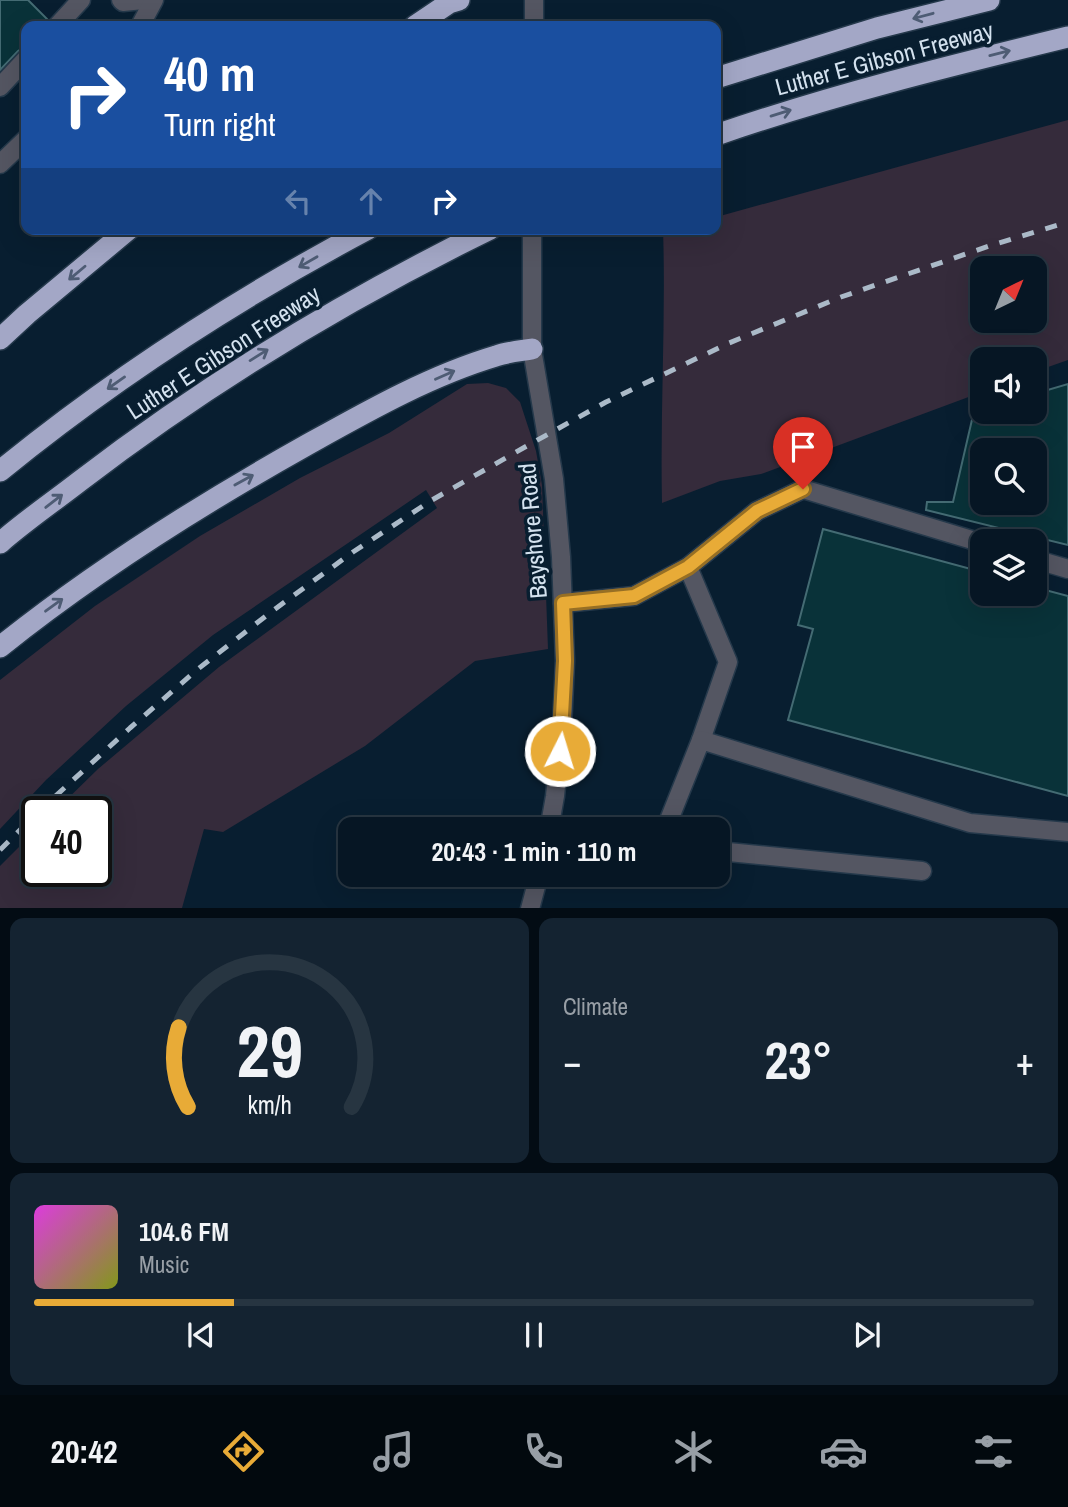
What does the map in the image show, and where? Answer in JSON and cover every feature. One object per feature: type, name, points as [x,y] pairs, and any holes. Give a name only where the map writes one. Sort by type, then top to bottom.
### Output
[{"type":"highway","points":[[422,21],[449,3],[459,0]]},
{"type":"highway","name":"Luther E Gibson Freeway","points":[[721,76],[866,31],[989,0]]},
{"type":"highway","name":"Luther E Gibson Freeway","points":[[721,133],[875,85],[1068,37]]},
{"type":"highway","points":[[0,339],[122,235]]},
{"type":"highway","name":"Luther E Gibson Freeway","points":[[0,471],[47,433],[145,363],[242,301],[358,235]]},
{"type":"highway","name":"Luther E Gibson Freeway","points":[[0,543],[106,461],[224,378],[354,299],[478,235]]},
{"type":"highway","points":[[0,647],[108,566],[224,492],[336,428],[458,369],[498,355],[532,349]]},
{"type":"street","points":[[62,21],[81,0]]},
{"type":"street","points":[[121,0],[143,0]]},
{"type":"street","points":[[143,21],[154,0]]},
{"type":"street","points":[[534,0],[534,21]]},
{"type":"street","points":[[0,87],[21,64]]},
{"type":"street","points":[[0,164],[21,144]]},
{"type":"street","name":"Bayshore Road","points":[[532,235],[532,349],[554,479],[565,661],[562,728],[551,817]]},
{"type":"street","points":[[563,603],[634,596],[688,567],[757,511],[803,489],[970,539]]},
{"type":"street","points":[[1047,563],[1068,569]]},
{"type":"street","points":[[670,817],[728,662],[688,567]]},
{"type":"street","points":[[701,740],[970,823],[1068,832]]},
{"type":"street","points":[[730,852],[922,871]]},
{"type":"street","points":[[530,908],[536,887]]},
{"type":"shaded area","points":[[1068,120],[1068,360],[1047,367],[1047,347],[970,347],[970,396],[761,474],[720,481],[662,503],[663,235],[721,235],[721,216]]},
{"type":"shaded area","points":[[488,383],[506,388],[520,402],[536,451],[542,485],[548,649],[475,661],[365,746],[223,832],[204,829],[182,908],[0,908],[0,866],[21,845],[21,887],[112,887],[112,796],[70,796],[98,769],[219,667],[437,508],[426,490],[213,635],[126,706],[31,796],[21,796],[21,807],[0,829],[0,680],[95,606],[200,536],[300,478],[389,433],[467,384]]},
{"type":"building","points":[[0,0],[28,0],[48,21],[21,21],[21,49],[0,70]]},
{"type":"building","points":[[1068,384],[1068,545],[1047,540],[1047,529],[1003,529],[926,510],[927,502],[953,502],[971,424],[1047,424],[1047,390]]},
{"type":"building","points":[[823,529],[970,569],[970,606],[1047,606],[1047,590],[1068,596],[1068,796],[788,720],[813,629],[798,625]]},
{"type":"railway","points":[[56,796],[198,669],[271,612],[353,552],[432,500],[525,447],[606,402],[729,343],[841,297],[1068,222]]},
{"type":"railway","points":[[0,850],[21,829]]},
{"type":"route","points":[[560,751],[565,661],[563,603],[634,596],[688,567],[757,511],[803,489]]}]
